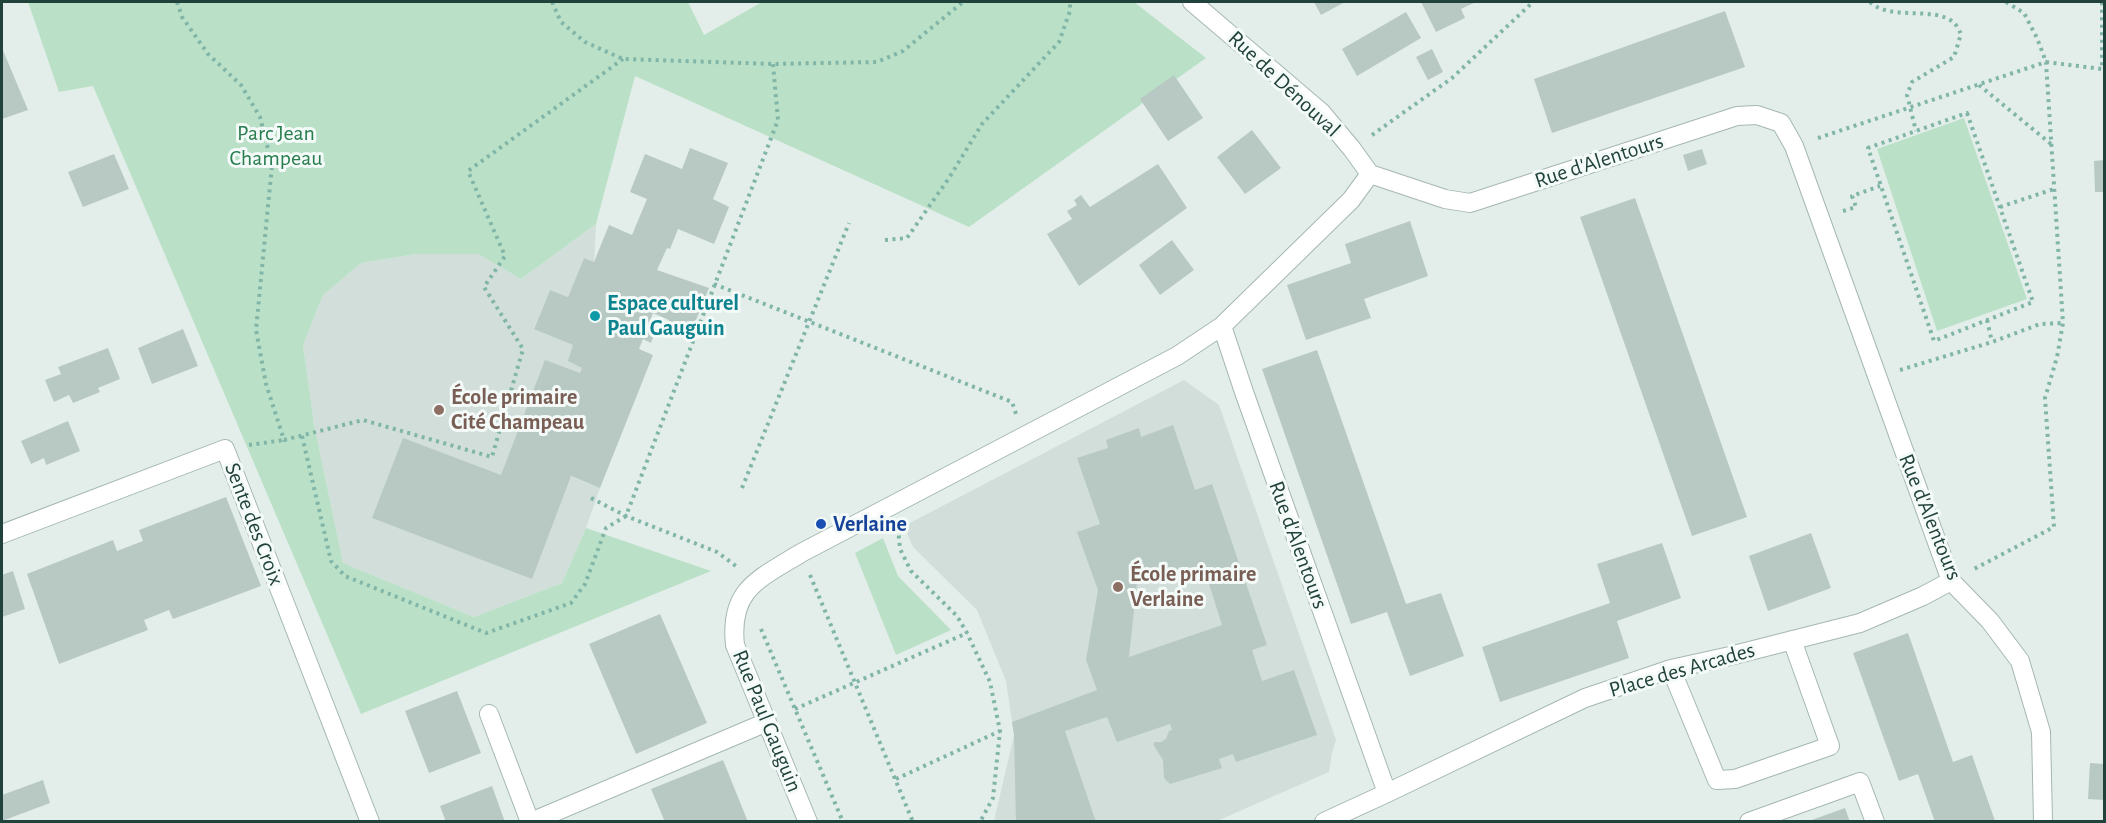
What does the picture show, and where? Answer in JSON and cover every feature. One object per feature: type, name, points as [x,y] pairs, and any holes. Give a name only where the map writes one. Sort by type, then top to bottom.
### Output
[{"type":"street","name":"Rue de Dénouval","points":[[1193,2],[1321,112],[1370,174]]},
{"type":"street","name":"Rue d'Alentours","points":[[1370,174],[1445,199],[1470,203],[1737,116],[1757,115],[1781,123],[1794,147],[1951,582],[1990,621],[2020,661],[2041,732],[2043,822]]},
{"type":"street","points":[[750,587],[801,553],[1177,356],[1222,326],[1351,200],[1370,174]]},
{"type":"street","name":"Rue d'Alentours","points":[[1222,326],[1388,793]]},
{"type":"street","name":"Sente des Croix","points":[[2,534],[225,449],[370,822]]},
{"type":"street","name":"Place des Arcades","points":[[1324,822],[1585,698],[1671,669],[1860,623],[1951,582]]},
{"type":"street","name":"Rue Paul Gauguin","points":[[750,587],[736,610],[733,625],[735,645],[808,822]]},
{"type":"street","points":[[1671,669],[1717,780],[1736,779],[1830,746],[1792,640]]},
{"type":"street","points":[[489,714],[530,822],[767,722]]},
{"type":"street","points":[[1749,822],[1860,782],[1875,822]]},
{"type":"path","points":[[177,2],[182,17],[208,54],[241,85],[260,117],[272,165],[256,330],[266,384],[284,441]]},
{"type":"path","points":[[552,2],[561,22],[585,42],[623,58],[772,64],[877,62],[903,51],[963,2]]},
{"type":"path","points":[[885,240],[907,238],[949,178],[982,124],[1059,42],[1070,11],[1070,2]]},
{"type":"path","points":[[1352,149],[1452,78],[1533,2]]},
{"type":"path","points":[[1870,2],[1888,11],[1940,16],[1953,22],[1961,34],[1954,57],[1912,82],[1907,94],[1916,131]]},
{"type":"path","points":[[1951,582],[2054,527],[2045,398],[2057,357],[2063,323],[2046,62],[2024,13],[2006,2]]},
{"type":"path","points":[[1794,147],[2046,62],[2102,69],[2102,2]]},
{"type":"path","points":[[225,449],[284,441],[363,420],[492,457],[523,349],[484,287],[505,256],[468,171],[623,58]]},
{"type":"path","points":[[303,435],[331,561],[345,576],[486,633],[571,603],[585,584],[606,528],[626,516],[778,120],[772,64]]},
{"type":"path","points":[[1978,84],[2051,144]]},
{"type":"path","points":[[1967,113],[2033,302],[1934,341],[1868,148],[1916,131],[1967,113]]},
{"type":"path","points":[[1819,220],[1856,207],[1852,196],[1880,186]]},
{"type":"path","points":[[2000,207],[2054,189]]},
{"type":"path","points":[[742,488],[849,224]]},
{"type":"path","points":[[714,284],[1012,402],[1024,437]]},
{"type":"path","points":[[1987,320],[1992,342]]},
{"type":"path","points":[[1877,377],[1992,342],[2040,324],[2063,323]]},
{"type":"path","points":[[591,498],[626,516],[717,552],[750,587],[795,709],[843,822]]},
{"type":"path","points":[[896,504],[900,549],[911,571],[957,616],[990,682],[1000,731],[993,798],[980,822]]},
{"type":"path","points":[[801,553],[913,822]]},
{"type":"path","points":[[795,709],[967,633]]},
{"type":"path","points":[[896,779],[1000,731]]},
{"type":"shaded area","name":"École primaire Cité Champeau","points":[[596,224],[594,262],[584,258],[568,297],[550,290],[534,328],[573,345],[582,368],[544,466],[600,488],[586,528],[562,583],[474,617],[343,563],[314,424],[303,345],[323,295],[361,263],[416,254],[478,254],[521,279]]},
{"type":"shaded area","name":"École primaire Verlaine","points":[[1184,380],[1219,405],[1336,740],[1329,772],[1217,821],[994,821],[1014,735],[1006,681],[977,610],[913,547],[904,526]]},
{"type":"green space","name":"Parc Jean Champeau","points":[[28,2],[688,2],[704,35],[762,2],[1134,2],[1206,58],[969,227],[635,76],[596,224],[521,279],[478,254],[416,254],[361,263],[323,295],[303,345],[314,424],[343,563],[474,617],[562,583],[586,528],[711,571],[361,714],[93,86],[59,92]]},
{"type":"green space","points":[[1964,118],[2027,299],[1937,331],[1877,149]]},
{"type":"green space","points":[[883,538],[898,576],[951,630],[896,655],[855,553]]},
{"type":"building","points":[[1314,2],[1345,2],[1321,15]]},
{"type":"building","points":[[1421,2],[1476,2],[1461,9],[1465,18],[1436,32]]},
{"type":"building","points":[[1725,11],[1745,67],[1552,133],[1534,79]]},
{"type":"building","points":[[1406,12],[1421,38],[1357,76],[1342,49]]},
{"type":"building","points":[[2,48],[28,110],[2,119]]},
{"type":"building","points":[[1432,49],[1443,72],[1428,80],[1416,57]]},
{"type":"building","points":[[1174,75],[1203,118],[1168,141],[1140,99]]},
{"type":"building","points":[[1252,130],[1281,168],[1245,194],[1217,157]]},
{"type":"building","points":[[690,148],[728,163],[713,199],[729,207],[714,244],[678,229],[670,249],[667,248],[657,270],[709,288],[689,337],[666,328],[669,320],[653,313],[649,323],[657,326],[651,343],[643,339],[639,349],[653,355],[600,488],[571,476],[532,579],[372,518],[403,438],[501,475],[545,360],[580,373],[582,368],[568,361],[573,345],[534,329],[550,290],[568,297],[584,258],[594,262],[609,225],[632,235],[647,199],[630,192],[645,154],[682,169]]},
{"type":"building","points":[[1702,149],[1707,164],[1688,171],[1683,155]]},
{"type":"building","points":[[114,154],[129,189],[83,207],[68,172]]},
{"type":"building","points":[[2104,160],[2104,192],[2095,192],[2094,161]]},
{"type":"building","points":[[1158,164],[1187,208],[1079,286],[1047,234],[1072,219],[1067,211],[1077,205],[1074,200],[1081,195],[1090,207]]},
{"type":"building","points":[[1635,198],[1747,517],[1692,536],[1580,217]]},
{"type":"building","points":[[1410,221],[1428,276],[1364,299],[1371,318],[1306,340],[1287,285],[1351,263],[1345,244]]},
{"type":"building","points":[[1172,240],[1194,270],[1160,295],[1139,265]]},
{"type":"building","points":[[183,329],[198,366],[152,384],[138,348]]},
{"type":"building","points":[[108,348],[120,379],[98,388],[100,392],[73,403],[69,395],[54,402],[45,380],[61,374],[58,367]]},
{"type":"building","points":[[1317,350],[1406,604],[1441,593],[1464,656],[1410,676],[1387,612],[1351,624],[1262,369]]},
{"type":"building","points":[[68,421],[80,451],[46,465],[44,458],[31,464],[21,441]]},
{"type":"building","points":[[1173,425],[1195,490],[1212,484],[1267,645],[1252,650],[1262,681],[1294,670],[1317,735],[1236,762],[1233,754],[1219,759],[1222,768],[1170,784],[1164,778],[1163,760],[1153,744],[1166,739],[1169,731],[1172,730],[1170,724],[1117,742],[1107,717],[1065,731],[1096,822],[1016,822],[1012,722],[1097,690],[1086,660],[1098,590],[1077,532],[1100,524],[1077,458],[1108,448],[1106,440],[1139,428],[1141,437]],"holes":[[[1204,568],[1222,625],[1129,657],[1137,582],[1169,571],[1171,579]]]},
{"type":"building","points":[[226,497],[261,586],[173,619],[169,610],[144,620],[148,630],[59,664],[27,574],[113,540],[117,551],[143,541],[139,530]]},
{"type":"building","points":[[1811,533],[1831,588],[1768,611],[1749,556]]},
{"type":"building","points":[[1662,543],[1681,598],[1617,621],[1629,658],[1500,702],[1482,647],[1610,603],[1597,564]]},
{"type":"building","points":[[13,571],[25,609],[2,617],[2,575]]},
{"type":"building","points":[[660,614],[707,723],[636,754],[589,644]]},
{"type":"building","points":[[1908,633],[1953,762],[1972,755],[1995,821],[1935,822],[1918,774],[1899,781],[1853,653]]},
{"type":"building","points":[[457,691],[481,753],[429,773],[405,711]]},
{"type":"building","points":[[723,760],[748,822],[665,822],[651,789]]},
{"type":"building","points":[[2090,763],[2104,764],[2104,800],[2088,799]]},
{"type":"building","points":[[43,780],[50,803],[2,821],[2,795]]},
{"type":"building","points":[[492,786],[505,822],[446,822],[440,806]]},
{"type":"building","points":[[1845,808],[1850,822],[1809,822],[1809,821]]},
{"type":"place","name":"Espace culturel Paul Gauguin","points":[[595,316]]},
{"type":"place","name":"École primaire Cité Champeau","points":[[439,410]]},
{"type":"place","name":"Verlaine","points":[[821,524]]},
{"type":"place","name":"École primaire Verlaine","points":[[1118,587]]}]
